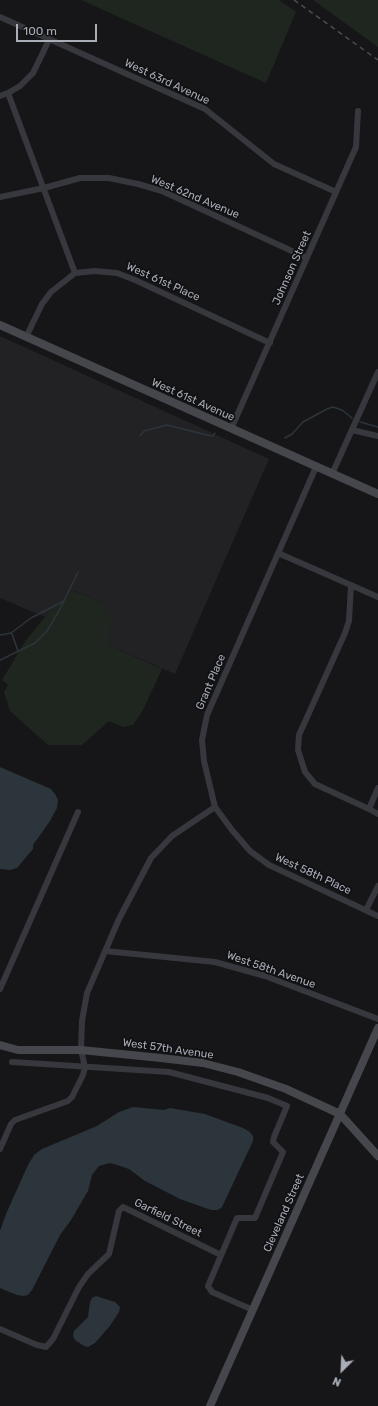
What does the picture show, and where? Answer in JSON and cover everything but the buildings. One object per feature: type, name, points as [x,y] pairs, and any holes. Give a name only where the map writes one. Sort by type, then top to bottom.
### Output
[{"type":"main road","name":"West 61st Avenue","points":[[0,325],[378,494]]},
{"type":"main road","name":"Cleveland Street","points":[[210,1406],[378,1028]]},
{"type":"main road","name":"West 57th Avenue","points":[[0,1045],[18,1050],[81,1050],[161,1058],[203,1063],[238,1072],[286,1089],[340,1114],[378,1156]]},
{"type":"street","name":"West 63rd Avenue","points":[[0,17],[205,109],[274,164],[336,192]]},
{"type":"street","points":[[0,96],[20,86],[33,73],[49,40]]},
{"type":"street","points":[[8,93],[75,273],[51,292],[42,304],[26,337]]},
{"type":"street","name":"Johnson Street","points":[[232,429],[356,147],[358,111]]},
{"type":"street","name":"West 62nd Avenue","points":[[0,197],[44,188],[80,178],[109,178],[138,184],[162,192],[307,258]]},
{"type":"street","name":"West 61st Place","points":[[75,273],[95,271],[117,273],[270,343]]},
{"type":"street","points":[[332,474],[378,372]]},
{"type":"street","points":[[352,430],[378,436]]},
{"type":"street","name":"Grant Place","points":[[215,806],[204,761],[202,740],[207,716],[316,467]]},
{"type":"street","points":[[278,553],[378,597]]},
{"type":"street","points":[[351,585],[349,621],[299,734],[298,750],[305,772],[315,784],[378,814]]},
{"type":"street","points":[[369,809],[378,788]]},
{"type":"street","points":[[0,1149],[10,1124],[14,1120],[68,1101],[72,1097],[83,1075],[85,1067],[81,1050],[82,1021],[87,993],[119,919],[151,858],[172,836],[215,806]]},
{"type":"street","name":"West 58th Place","points":[[215,806],[232,830],[250,851],[269,865],[378,916]]},
{"type":"street","points":[[0,989],[78,812]]},
{"type":"street","points":[[366,910],[378,886]]},
{"type":"street","name":"West 58th Avenue","points":[[105,951],[215,962],[265,976],[378,1019]]},
{"type":"street","points":[[12,1062],[169,1072],[268,1098],[287,1106],[273,1142],[283,1152],[255,1218],[237,1218],[208,1286],[212,1292],[253,1310]]},
{"type":"street","name":"Garfield Street","points":[[0,1329],[37,1345],[46,1347],[53,1339],[79,1287],[88,1274],[110,1254],[119,1211],[123,1207],[221,1255]]},
{"type":"shaded area","points":[[81,0],[279,0],[296,12],[266,83]]},
{"type":"shaded area","points":[[313,0],[378,0],[378,47]]},
{"type":"shaded area","points":[[0,336],[269,459],[175,674],[109,645],[96,600],[75,591],[45,617],[0,598]]},
{"type":"shaded area","points":[[74,591],[96,600],[111,614],[109,645],[162,669],[143,710],[133,725],[123,727],[109,721],[82,745],[48,745],[10,711],[4,692],[8,685],[2,680],[24,643],[45,617]]},
{"type":"shaded area","points":[[0,767],[51,789],[58,800],[57,808],[50,821],[33,845],[33,849],[17,868],[10,870],[0,869]]},
{"type":"shaded area","points":[[133,1107],[164,1110],[170,1108],[205,1114],[250,1132],[253,1136],[253,1141],[222,1207],[218,1210],[211,1210],[180,1199],[145,1181],[129,1169],[117,1165],[110,1163],[99,1166],[92,1175],[88,1191],[71,1220],[60,1235],[28,1295],[17,1295],[0,1288],[0,1231],[6,1214],[34,1155],[42,1149],[97,1126],[119,1112]]},
{"type":"shaded area","points":[[96,1296],[115,1302],[120,1307],[119,1312],[109,1327],[95,1343],[88,1347],[75,1340],[73,1336],[74,1331],[88,1317],[90,1302],[92,1298]]},
{"type":"waterway","points":[[285,438],[292,434],[303,422],[333,407],[342,410],[352,418]]},
{"type":"waterway","points":[[360,422],[378,427]]},
{"type":"waterway","points":[[140,436],[144,431],[167,425],[207,435],[213,436],[215,433]]},
{"type":"waterway","points":[[0,660],[35,643],[47,631],[59,611],[78,572]]},
{"type":"waterway","points":[[0,635],[11,633],[31,618],[64,601]]},
{"type":"waterway","points":[[12,634],[18,651]]},
{"type":"railway","points":[[294,0],[378,60]]}]
